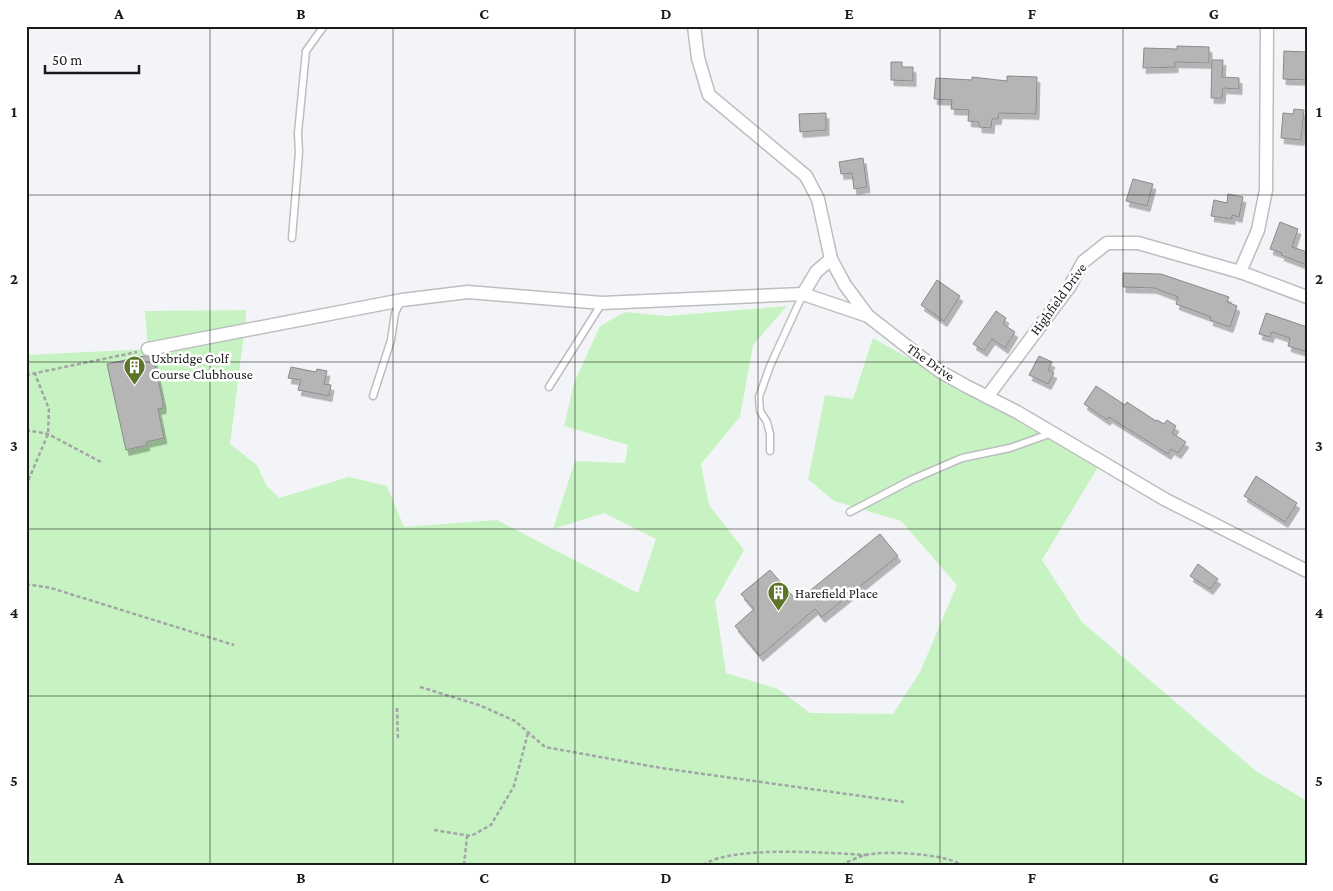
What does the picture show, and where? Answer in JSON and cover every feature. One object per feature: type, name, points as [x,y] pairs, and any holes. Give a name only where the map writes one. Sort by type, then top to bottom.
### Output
[{"type":"street","name":"The Drive","points":[[694,26],[698,58],[709,95],[806,176],[818,199],[831,259],[845,285],[868,316],[942,372],[1053,433],[1166,500],[1307,572]]},
{"type":"street","points":[[1240,272],[1258,230],[1266,190],[1267,26]]},
{"type":"street","name":"Highfield Drive","points":[[987,397],[1070,286],[1083,262],[1107,243],[1138,243],[1240,272],[1307,297]]},
{"type":"street","points":[[803,294],[816,272],[831,259]]},
{"type":"street","points":[[148,349],[402,300],[468,292],[602,303],[803,294],[868,316]]},
{"type":"lane","points":[[292,238],[299,152],[298,133],[306,51],[324,26]]},
{"type":"lane","points":[[770,451],[770,434],[767,422],[760,411],[759,397],[770,366],[803,294]]},
{"type":"lane","points":[[373,396],[391,340],[395,314],[402,300]]},
{"type":"lane","points":[[549,387],[602,303]]},
{"type":"lane","points":[[850,512],[912,480],[962,458],[1010,448],[1053,433]]},
{"type":"path","points":[[26,375],[148,349]]},
{"type":"path","points":[[26,486],[48,434],[49,409],[35,374]]},
{"type":"path","points":[[26,430],[48,434],[102,462]]},
{"type":"path","points":[[26,584],[51,588],[234,645]]},
{"type":"path","points":[[420,687],[478,705],[514,721],[545,747],[661,768],[904,802]]},
{"type":"path","points":[[397,708],[398,740]]},
{"type":"path","points":[[434,830],[471,836],[491,825],[514,786],[528,733]]},
{"type":"path","points":[[464,865],[467,836]]},
{"type":"path","points":[[703,865],[726,856],[760,853],[866,855],[884,853],[937,856],[961,865]]},
{"type":"path","points":[[841,865],[866,855]]},
{"type":"green space","points":[[787,306],[753,345],[740,417],[701,464],[709,505],[744,550],[715,601],[726,673],[778,689],[810,713],[893,714],[920,672],[957,585],[901,521],[834,501],[808,479],[825,395],[853,399],[873,338],[940,376],[963,393],[985,402],[1068,447],[1098,467],[1042,560],[1082,622],[1256,771],[1307,801],[1307,865],[26,865],[26,355],[148,349],[145,311],[246,310],[230,444],[257,465],[266,485],[279,498],[349,477],[387,486],[404,527],[497,520],[638,593],[656,539],[604,513],[553,529],[575,461],[625,463],[628,445],[564,426],[574,383],[600,326],[625,312],[666,316]]},
{"type":"building","points":[[1177,46],[1209,47],[1209,63],[1175,62],[1175,67],[1143,68],[1144,48],[1177,49]]},
{"type":"building","points":[[1284,51],[1307,52],[1307,80],[1283,79]]},
{"type":"building","points":[[1212,60],[1223,60],[1222,77],[1239,78],[1239,89],[1223,88],[1222,98],[1211,98]]},
{"type":"building","points":[[891,62],[902,62],[902,67],[913,67],[913,81],[891,80]]},
{"type":"building","points":[[1007,76],[1037,77],[1036,114],[999,113],[998,119],[992,119],[991,128],[979,127],[979,122],[968,121],[969,110],[951,109],[952,100],[934,99],[936,78],[972,80],[972,77],[1007,81]]},
{"type":"building","points":[[1294,109],[1304,110],[1301,140],[1281,138],[1283,113],[1293,114]]},
{"type":"building","points":[[826,113],[826,130],[800,132],[799,114]]},
{"type":"building","points":[[863,158],[867,187],[854,189],[852,173],[841,174],[839,162]]},
{"type":"building","points":[[1133,179],[1153,184],[1147,206],[1126,201]]},
{"type":"building","points":[[1228,194],[1243,197],[1239,217],[1232,215],[1232,219],[1211,216],[1214,200],[1227,203]]},
{"type":"building","points":[[1280,222],[1298,229],[1292,247],[1307,252],[1307,265],[1270,249]]},
{"type":"building","points":[[1123,273],[1161,274],[1229,297],[1227,302],[1237,306],[1230,327],[1210,320],[1211,317],[1176,304],[1178,297],[1154,288],[1123,287]]},
{"type":"building","points":[[937,280],[960,296],[944,321],[921,305]]},
{"type":"building","points":[[996,311],[1006,318],[1003,324],[1015,332],[1005,348],[992,339],[984,351],[973,344]]},
{"type":"building","points":[[1266,313],[1307,327],[1307,352],[1288,346],[1290,338],[1272,332],[1270,337],[1259,334]]},
{"type":"building","name":"Uxbridge Golf Course Clubhouse","points":[[144,356],[153,356],[163,402],[163,408],[158,409],[164,438],[146,442],[147,445],[126,450],[107,364]]},
{"type":"building","points":[[1039,356],[1052,362],[1048,370],[1054,373],[1048,384],[1029,375]]},
{"type":"building","points":[[291,367],[316,372],[317,369],[327,371],[324,384],[331,385],[329,396],[298,390],[301,380],[288,378]]},
{"type":"building","points":[[1096,386],[1125,405],[1127,402],[1156,421],[1164,424],[1167,420],[1176,426],[1172,433],[1186,442],[1178,453],[1171,449],[1168,454],[1109,417],[1107,420],[1084,404]]},
{"type":"building","points":[[1256,476],[1297,503],[1285,522],[1244,496]]},
{"type":"building","points":[[880,534],[898,556],[822,617],[815,609],[760,656],[735,626],[754,609],[741,594],[770,570],[797,601]]},
{"type":"building","points":[[1198,564],[1218,579],[1210,589],[1190,576]]},
{"type":"place","name":"Uxbridge Golf Course Clubhouse","points":[[135,385]]},
{"type":"place","name":"Harefield Place","points":[[779,612]]}]
